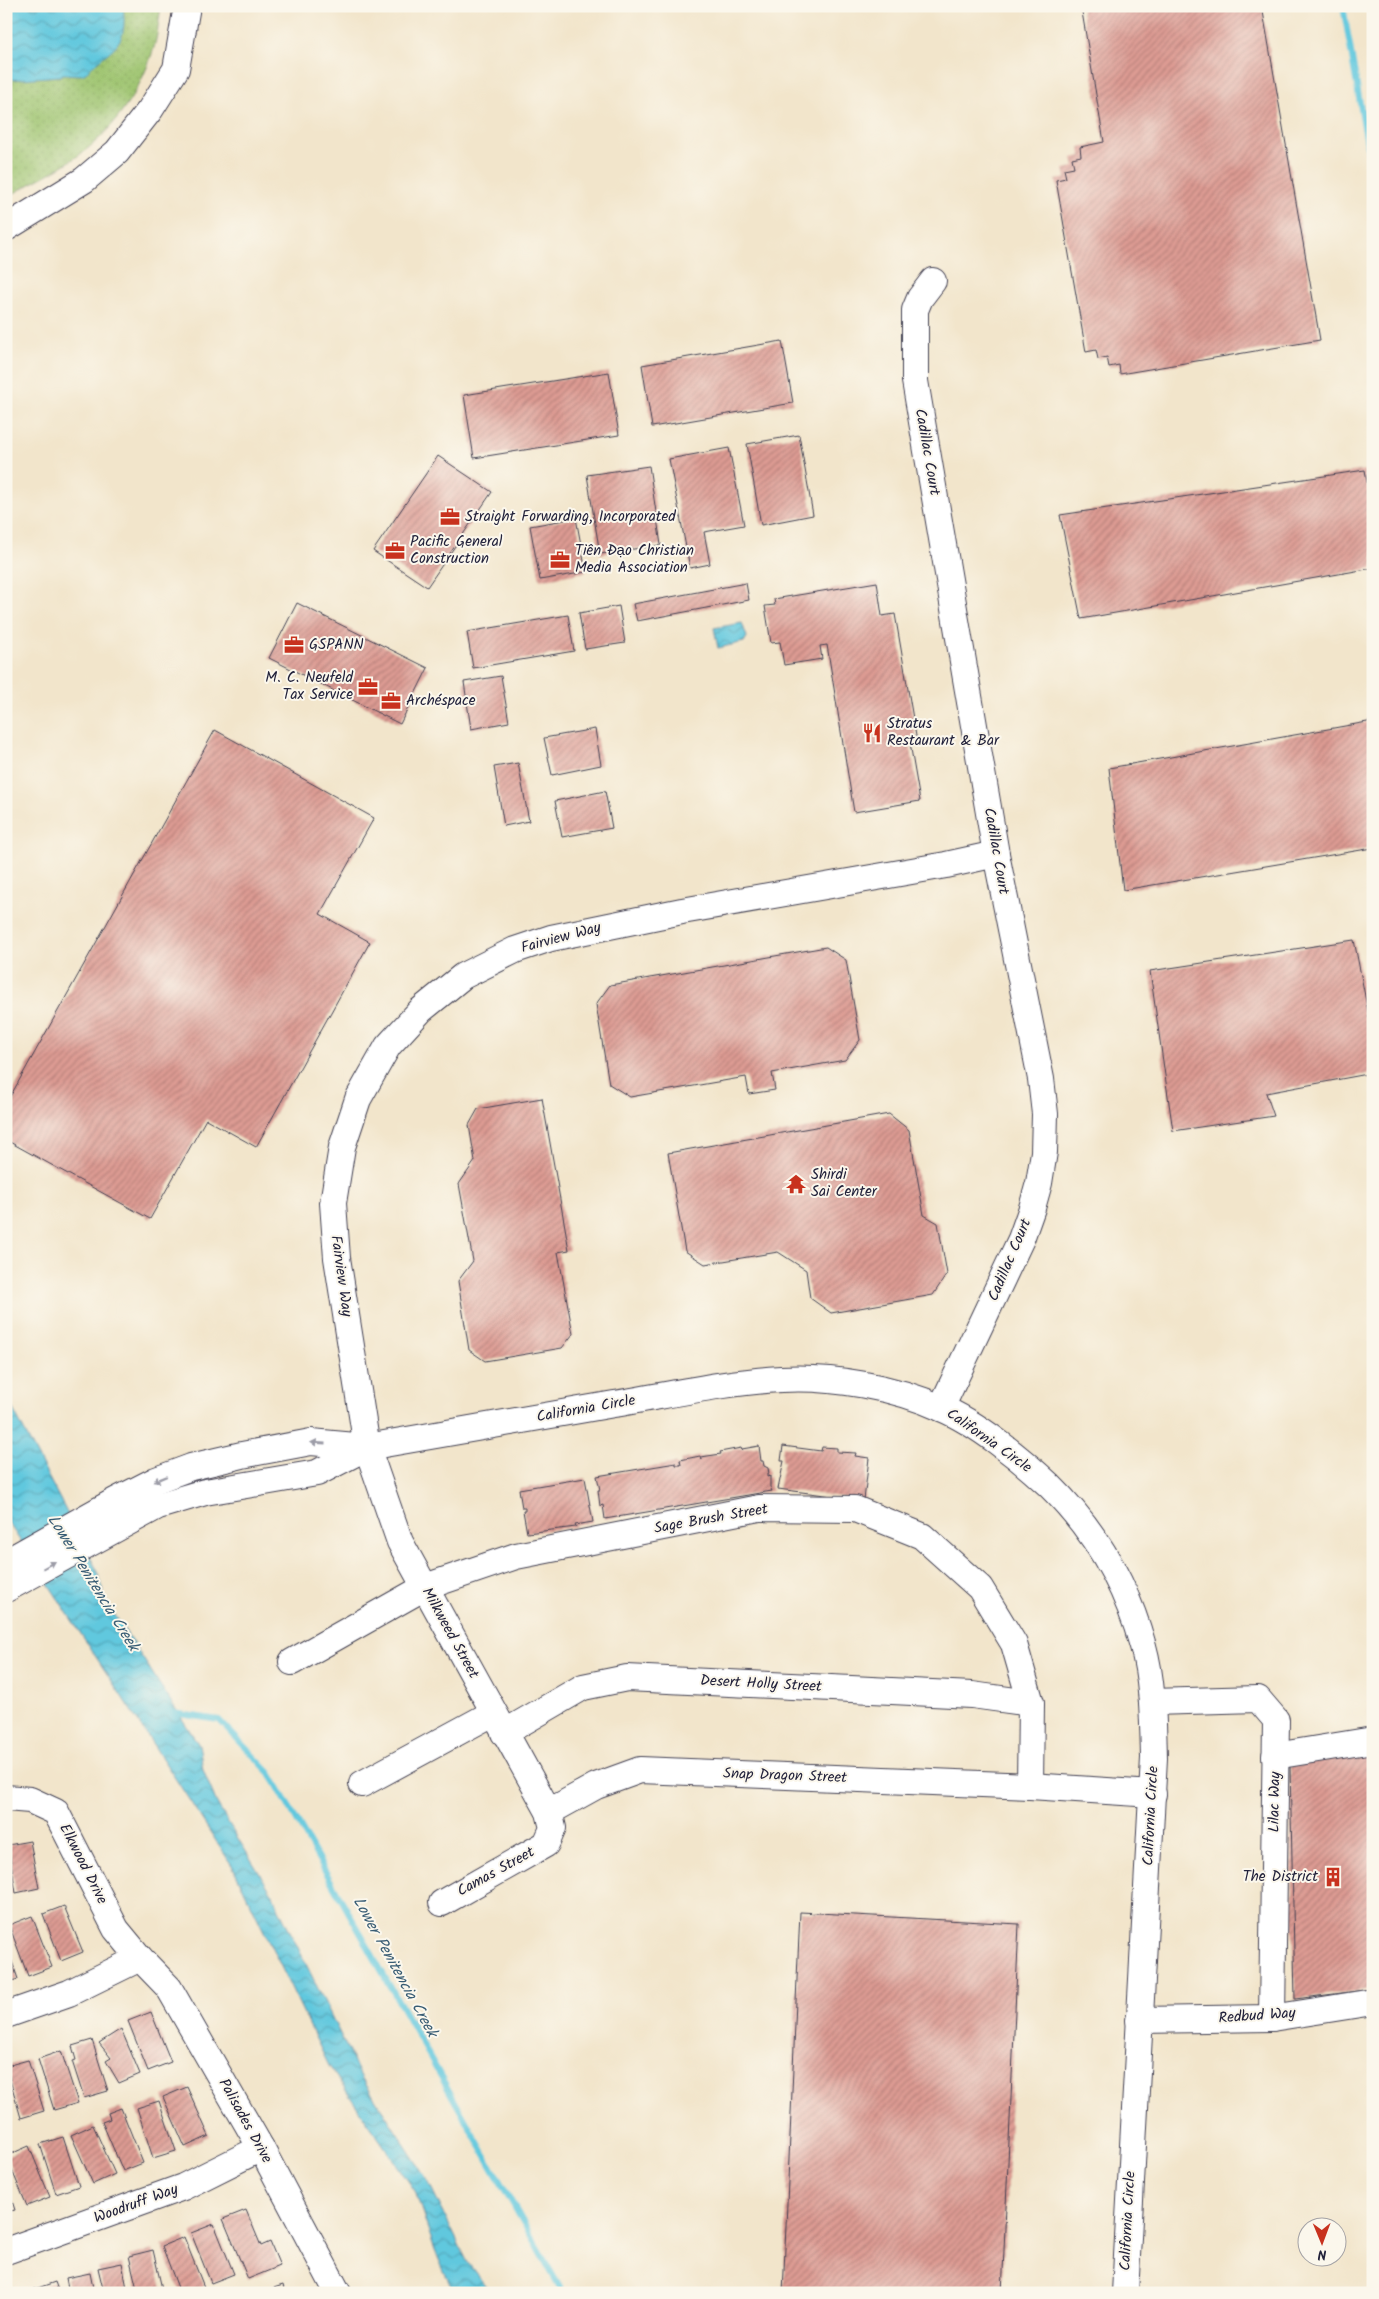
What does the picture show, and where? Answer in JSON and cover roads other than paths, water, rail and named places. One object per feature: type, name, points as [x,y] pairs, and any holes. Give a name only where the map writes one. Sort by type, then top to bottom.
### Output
[{"type":"street","points":[[6,228],[84,180],[117,152],[150,110],[176,69],[187,6]]},
{"type":"street","name":"Cadillac Court","points":[[933,280],[920,298],[915,310],[914,381],[996,854],[1042,1079],[1045,1114],[1044,1152],[1039,1183],[1021,1239],[941,1408]]},
{"type":"street","name":"Fairview Way","points":[[367,1447],[336,1258],[333,1203],[342,1147],[358,1099],[388,1046],[421,1010],[463,976],[515,950],[551,938],[682,911],[946,865],[996,854]]},
{"type":"street","name":"California Circle","points":[[113,1515],[165,1477],[191,1467],[242,1455],[311,1442],[367,1447],[711,1387],[782,1379],[838,1381],[889,1391],[941,1408],[984,1434],[1026,1463],[1067,1503],[1100,1546],[1124,1594],[1143,1647],[1152,1702],[1153,1794],[1125,2293]]},
{"type":"street","name":"Milkweed Street","points":[[367,1447],[400,1542],[549,1812]]},
{"type":"street","name":"Sage Brush Street","points":[[292,1662],[425,1587],[516,1556],[759,1508],[855,1509],[922,1536],[980,1588],[1014,1644],[1031,1703],[1030,1786]]},
{"type":"street","points":[[6,1562],[113,1515]]},
{"type":"street","points":[[6,1589],[113,1515]]},
{"type":"street","name":"Desert Holly Street","points":[[362,1784],[583,1687],[627,1678],[972,1694],[1031,1703]]},
{"type":"street","name":"Lilac Way","points":[[1152,1702],[1258,1699],[1276,1720],[1272,2018]]},
{"type":"street","points":[[1275,1756],[1373,1740]]},
{"type":"street","name":"Snap Dragon Street","points":[[549,1812],[596,1786],[640,1770],[1030,1786],[1153,1794]]},
{"type":"street","name":"Elkwood Drive","points":[[6,1798],[30,1800],[56,1812],[116,1929],[140,1958]]},
{"type":"street","name":"Camas Street","points":[[442,1903],[546,1844],[553,1828],[549,1812]]},
{"type":"street","points":[[6,2015],[69,1993],[140,1958]]},
{"type":"street","name":"Palisades Drive","points":[[140,1958],[169,1988],[261,2148],[338,2293]]},
{"type":"street","name":"Redbud Way","points":[[1140,2020],[1272,2018],[1373,2002]]},
{"type":"street","name":"Woodruff Way","points":[[6,2251],[183,2186],[261,2148]]},
{"type":"water","points":[[6,6],[123,6],[123,31],[116,46],[82,75],[63,74],[60,76],[9,80],[6,79]]},
{"type":"water","points":[[742,623],[747,637],[744,642],[718,648],[714,628]]},
{"type":"water","points":[[6,1396],[98,1572],[105,1600],[199,1745],[203,1770],[218,1806],[271,1892],[361,2077],[427,2179],[468,2263],[491,2293],[454,2293],[436,2253],[415,2191],[329,2066],[233,1867],[6,1519]]},
{"type":"waterway","points":[[1343,6],[1373,178]]},
{"type":"waterway","name":"Lower Penitencia Creek","points":[[173,1713],[219,1720],[270,1773],[563,2293]]},
{"type":"place","name":"Straight Forwarding, Incorporated","points":[[450,517]]},
{"type":"place","name":"Pacific General Construction","points":[[395,551]]},
{"type":"place","name":"Tiên Đạo Christian Media Association","points":[[560,560]]},
{"type":"place","name":"GSPANN","points":[[294,645]]},
{"type":"place","name":"M. C. Neufeld Tax Service","points":[[368,687]]},
{"type":"place","name":"Archéspace","points":[[391,701]]},
{"type":"place","name":"Stratus Restaurant & Bar","points":[[872,733]]},
{"type":"place","name":"Shirdi Sai Center","points":[[796,1184]]},
{"type":"place","name":"The District","points":[[1333,1877]]}]
